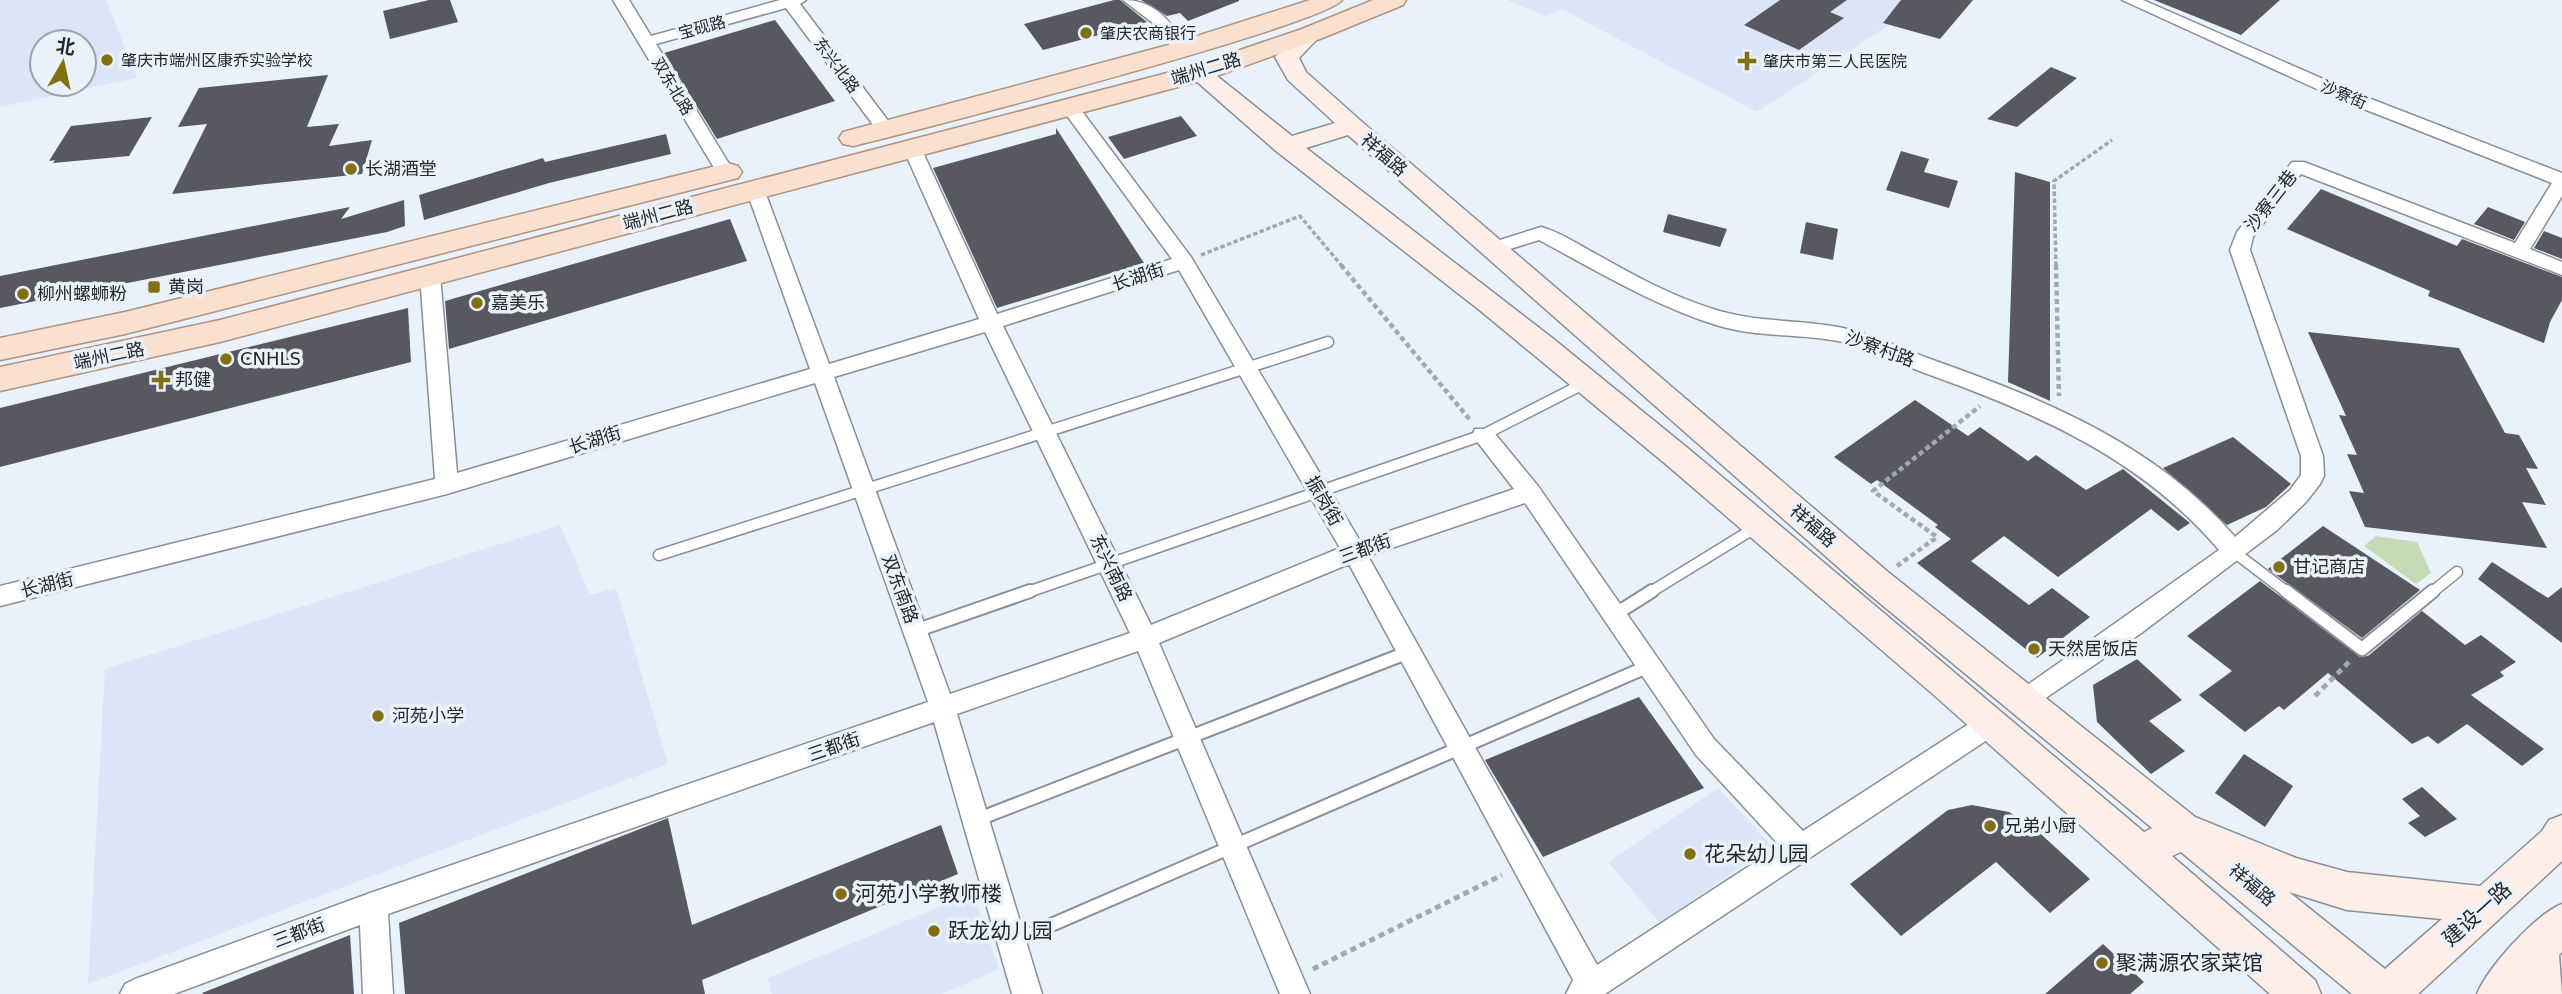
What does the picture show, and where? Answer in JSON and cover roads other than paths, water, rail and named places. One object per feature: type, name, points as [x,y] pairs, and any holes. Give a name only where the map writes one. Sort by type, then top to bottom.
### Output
[{"type":"main road","points":[[1190,61],[1330,0]]},
{"type":"main road","name":"端州二路","points":[[0,349],[125,323],[886,130],[1311,34],[1394,0]]},
{"type":"main road","name":"端州二路","points":[[0,379],[220,331],[912,148],[1069,106],[1190,61]]},
{"type":"street","name":"双东北路","points":[[621,0],[725,172]]},
{"type":"street","name":"祥福路","points":[[1131,0],[1164,24],[1190,61],[1285,146],[1588,382],[2141,852],[2301,994]]},
{"type":"street","name":"沙寮街","points":[[2130,0],[2347,96],[2562,180]]},
{"type":"street","name":"宝砚路","points":[[646,42],[792,1]]},
{"type":"street","name":"东兴北路","points":[[792,1],[886,130]]},
{"type":"street","name":"祥福路","points":[[1311,34],[1287,57],[1296,75],[1352,126],[1876,581],[2386,994]]},
{"type":"street","name":"振岗街","points":[[1069,106],[1184,262],[1354,552],[1525,863],[1586,990]]},
{"type":"street","points":[[1285,146],[1352,126]]},
{"type":"street","name":"东兴南路","points":[[912,148],[991,323],[1145,638],[1292,987]]},
{"type":"street","name":"沙寮三巷","points":[[2234,552],[2295,500],[2312,478],[2312,456],[2240,250],[2244,236],[2298,166],[2562,269]]},
{"type":"street","points":[[2519,252],[2562,180]]},
{"type":"street","name":"双东南路","points":[[755,189],[943,709],[1027,994]]},
{"type":"street","name":"沙寮村路","points":[[1491,249],[1541,233],[1675,304],[1730,322],[1810,329],[1858,339],[2059,415],[2130,454],[2213,524],[2234,552]]},
{"type":"street","name":"长湖街","points":[[0,596],[447,485],[991,323],[1184,262]]},
{"type":"street","points":[[430,275],[447,485]]},
{"type":"street","points":[[1483,435],[1530,492],[1704,747],[1801,849]]},
{"type":"street","name":"三都街","points":[[135,994],[373,906],[1145,638],[1354,552],[1530,492]]},
{"type":"street","points":[[2025,701],[2234,552]]},
{"type":"street","points":[[1586,990],[1990,724]]},
{"type":"street","points":[[2141,852],[2186,831],[2294,876],[2347,891],[2487,905]]},
{"type":"street","name":"建设一路","points":[[2386,994],[2560,841]]},
{"type":"street","points":[[373,906],[378,994]]},
{"type":"street","points":[[2497,994],[2550,935]]},
{"type":"street","points":[[2543,994],[2550,935]]},
{"type":"lane","points":[[659,555],[1328,342]]},
{"type":"lane","points":[[915,631],[1483,435],[1588,382]]},
{"type":"lane","points":[[1614,615],[1758,526]]},
{"type":"lane","points":[[2234,552],[2362,649],[2457,572]]},
{"type":"lane","points":[[976,820],[1409,652]]},
{"type":"lane","points":[[1012,942],[1649,666]]},
{"type":"place","name":"肇庆农商银行","points":[[1086,33]]},
{"type":"place","name":"肇庆市端州区康乔实验学校","points":[[107,60]]},
{"type":"place","name":"肇庆市第三人民医院","points":[[1747,61]]},
{"type":"place","name":"长湖酒堂","points":[[351,169]]},
{"type":"place","name":"黄岗","points":[[154,287]]},
{"type":"place","name":"柳州螺蛳粉","points":[[23,294]]},
{"type":"place","name":"嘉美乐","points":[[477,303]]},
{"type":"place","name":"CNHLS","points":[[226,359]]},
{"type":"place","name":"邦健","points":[[161,380]]},
{"type":"place","name":"甘记商店","points":[[2279,567]]},
{"type":"place","name":"天然居饭店","points":[[2034,649]]},
{"type":"place","name":"河苑小学","points":[[378,716]]},
{"type":"place","name":"兄弟小厨","points":[[1990,826]]},
{"type":"place","name":"花朵幼儿园","points":[[1690,854]]},
{"type":"place","name":"河苑小学教师楼","points":[[841,894]]},
{"type":"place","name":"跃龙幼儿园","points":[[934,931]]},
{"type":"place","name":"聚满源农家菜馆","points":[[2102,963]]}]
